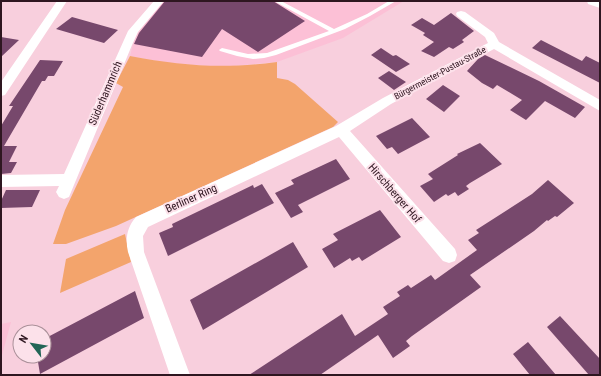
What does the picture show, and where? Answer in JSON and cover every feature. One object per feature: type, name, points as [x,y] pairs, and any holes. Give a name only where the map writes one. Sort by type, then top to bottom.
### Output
[{"type":"street","points":[[1,92],[62,1]]},
{"type":"street","name":"Süderhammrich","points":[[1,181],[66,186],[133,31],[159,1]]},
{"type":"street","points":[[593,1],[600,4]]},
{"type":"street","name":"Bürgermeister-Pustau-Straße","points":[[461,14],[490,35],[494,44],[600,106]]},
{"type":"street","name":"Bürgermeister-Pustau-Straße","points":[[387,102],[494,44]]},
{"type":"street","name":"Berliner Ring","points":[[180,375],[136,252],[133,240],[137,227],[148,218],[341,130],[387,102]]},
{"type":"street","name":"Hirschberger Hof","points":[[341,130],[448,255]]},
{"type":"lane","points":[[277,1],[333,31]]},
{"type":"lane","points":[[222,50],[242,56],[265,56],[333,31],[374,13],[393,1]]},
{"type":"shaded area","points":[[161,1],[404,1],[343,38],[277,62],[221,67],[166,63],[130,56],[137,29]]},
{"type":"shaded area","points":[[130,56],[185,64],[221,66],[277,62],[277,78],[288,80],[295,84],[338,122],[333,127],[116,226],[66,244],[53,244],[65,210],[123,87],[116,83]]},
{"type":"shaded area","points":[[125,234],[131,262],[60,293],[66,259]]},
{"type":"shaded area","points":[[11,322],[1,359],[1,324]]},
{"type":"building","points":[[165,1],[273,1],[305,21],[258,52],[222,29],[202,57],[134,44],[139,33]]},
{"type":"building","points":[[451,13],[474,31],[462,40],[464,42],[453,49],[449,47],[434,57],[421,51],[434,42],[423,35],[425,33],[411,25],[422,18],[434,25]]},
{"type":"building","points":[[72,17],[118,30],[104,43],[56,29]]},
{"type":"building","points":[[1,37],[19,40],[1,57]]},
{"type":"building","points":[[541,40],[582,61],[586,56],[600,63],[600,83],[532,48]]},
{"type":"building","points":[[381,48],[393,56],[396,55],[410,64],[396,72],[371,55]]},
{"type":"building","points":[[485,55],[539,81],[585,107],[575,118],[545,101],[526,120],[510,110],[522,100],[497,85],[493,89],[482,83],[467,71],[478,59]]},
{"type":"building","points":[[40,60],[63,61],[54,76],[48,76],[45,81],[42,81],[4,146],[17,146],[9,162],[17,162],[11,173],[1,174],[1,126],[13,106],[9,106]]},
{"type":"building","points":[[389,71],[406,82],[394,90],[378,78]]},
{"type":"building","points":[[443,85],[460,96],[444,112],[426,99]]},
{"type":"building","points":[[412,118],[430,137],[398,154],[392,147],[387,149],[376,136]]},
{"type":"building","points":[[480,143],[502,164],[470,183],[466,186],[469,189],[458,196],[455,192],[448,196],[446,194],[434,202],[420,186],[433,179],[428,174],[458,155],[457,154]]},
{"type":"building","points":[[336,159],[350,179],[298,205],[303,212],[291,218],[275,193],[294,184],[291,180]]},
{"type":"building","points":[[548,180],[574,203],[557,217],[555,216],[548,221],[547,220],[534,231],[470,275],[481,287],[412,336],[406,341],[410,346],[393,358],[378,335],[320,375],[249,375],[342,314],[355,336],[388,314],[383,307],[400,296],[397,292],[408,285],[411,288],[431,275],[435,280],[477,250],[468,240],[479,233],[476,230],[532,194]]},
{"type":"building","points":[[262,184],[274,203],[168,256],[159,233],[173,227],[172,224],[253,185],[254,188]]},
{"type":"building","points":[[6,190],[40,190],[32,207],[1,208],[1,201]]},
{"type":"building","points":[[380,210],[401,237],[362,261],[359,257],[352,261],[350,258],[334,268],[322,249],[338,240],[333,234]]},
{"type":"building","points":[[293,242],[308,267],[203,330],[190,300]]},
{"type":"building","points":[[135,291],[144,318],[40,374],[38,364],[52,364],[52,335]]},
{"type":"building","points":[[560,316],[600,359],[600,375],[589,375],[547,327]]},
{"type":"building","points":[[528,342],[556,375],[530,375],[513,354]]}]
